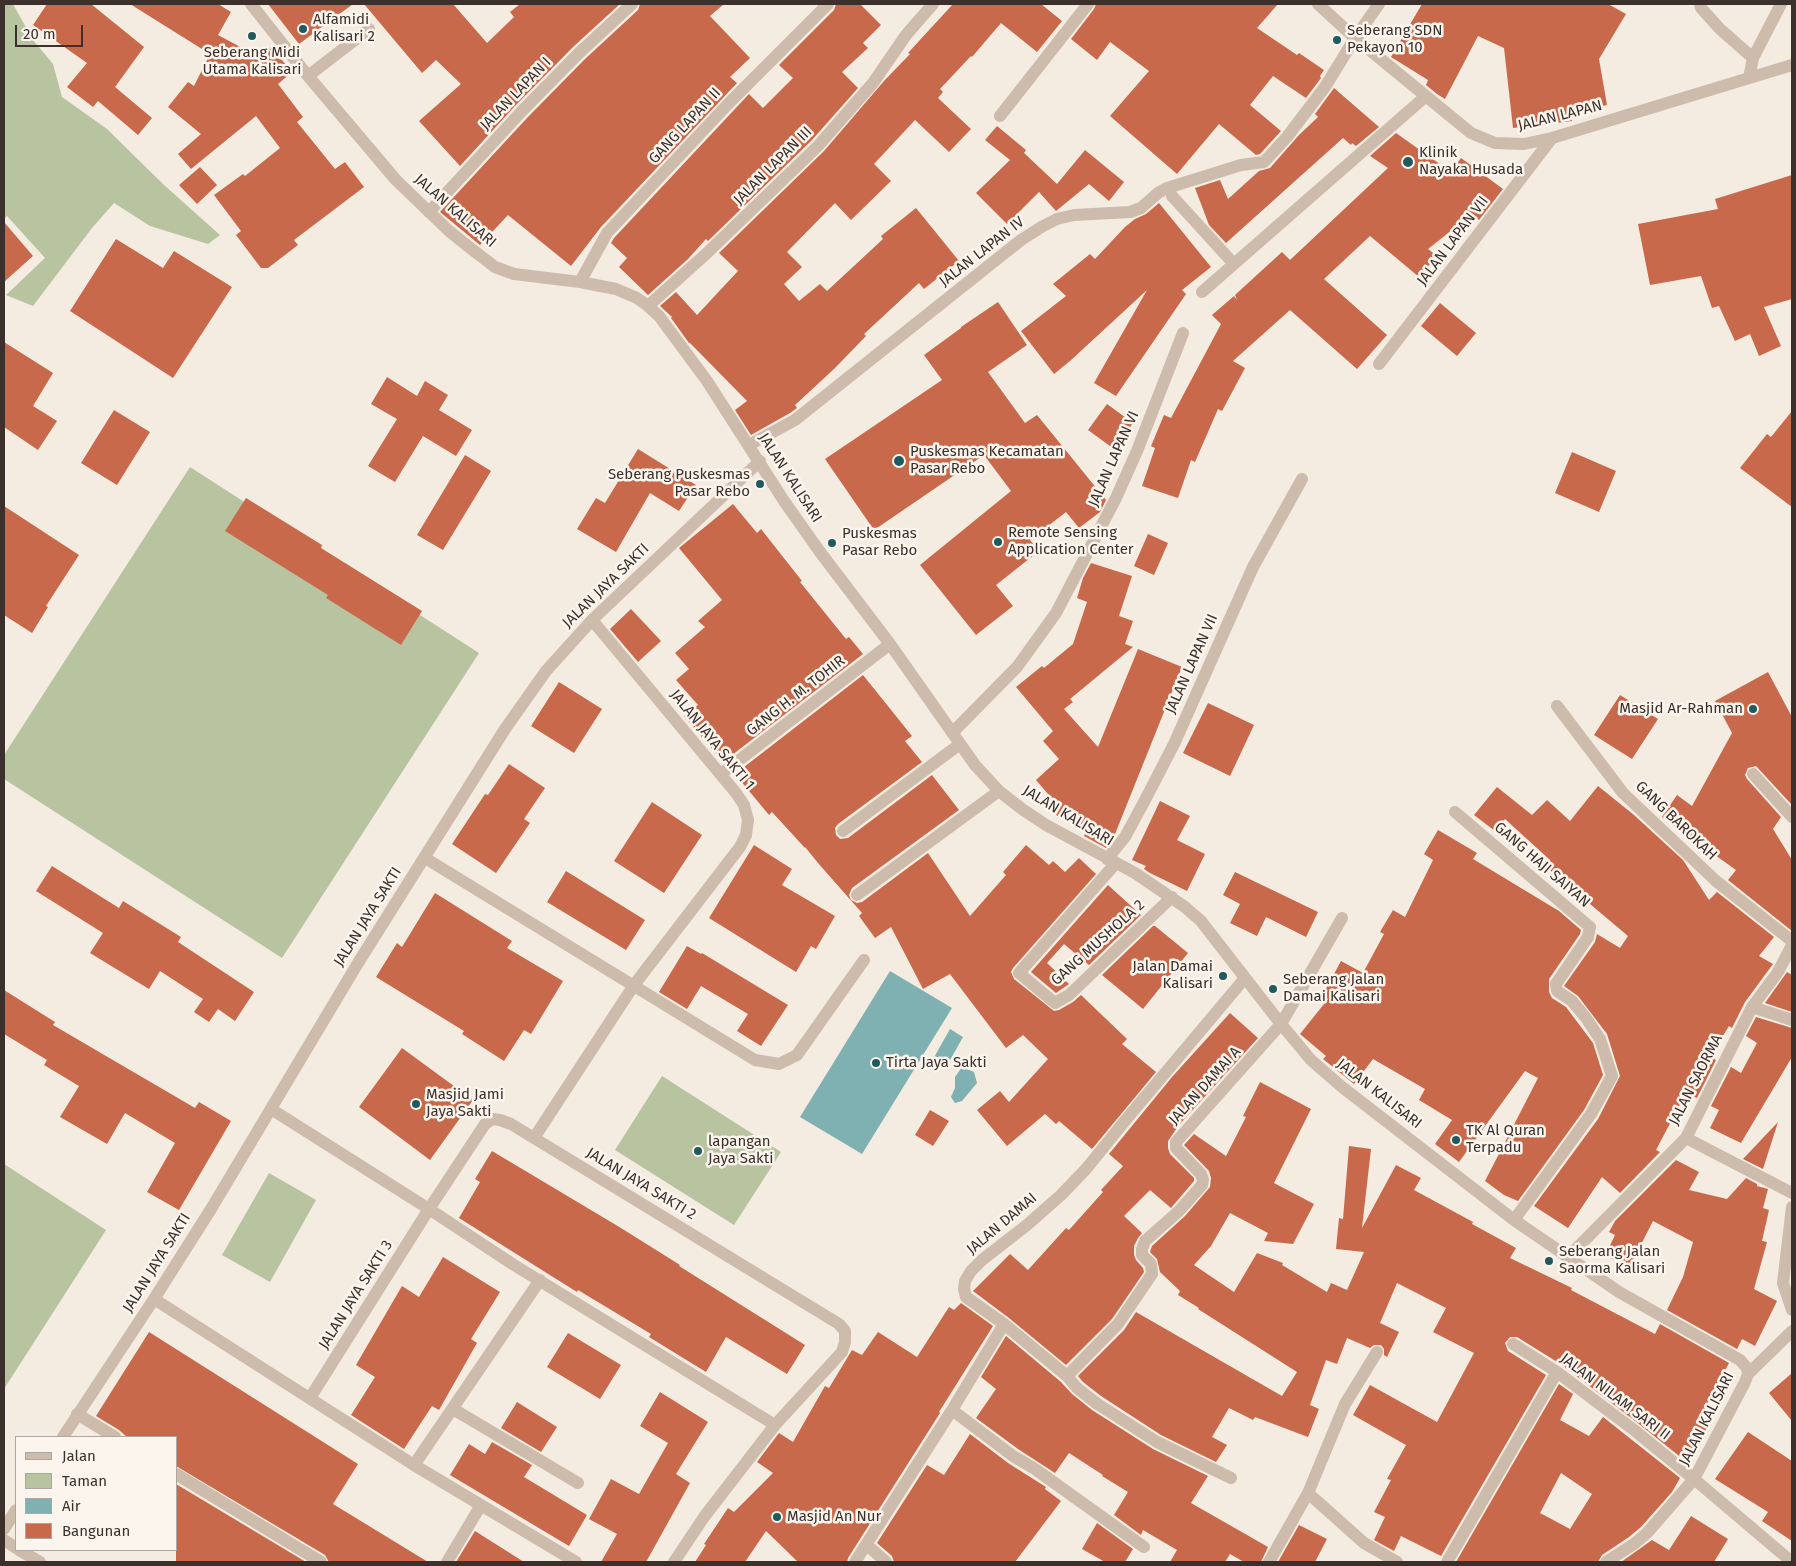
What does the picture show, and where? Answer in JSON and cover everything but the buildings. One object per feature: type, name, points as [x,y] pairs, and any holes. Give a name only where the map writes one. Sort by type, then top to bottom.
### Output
[{"type":"street","name":"JALAN KALISARI","points":[[250,4],[396,180],[469,247],[506,272],[525,277],[580,282],[616,289],[648,306],[659,316],[707,381],[800,524],[890,644],[960,744],[998,790],[1022,809],[1046,824],[1172,897],[1200,921],[1311,1060],[1336,1082],[1514,1220],[1619,1292],[1740,1360],[1747,1368],[1748,1374],[1745,1382],[1694,1480],[1792,1562]]},
{"type":"street","name":"JALAN LAPAN I","points":[[429,212],[527,106],[579,53],[632,4]]},
{"type":"street","name":"GANG LAPAN II","points":[[580,282],[607,233],[729,103],[828,4]]},
{"type":"street","name":"JALAN LAPAN III","points":[[648,306],[818,146],[873,83],[906,35],[933,4]]},
{"type":"street","points":[[1000,116],[1088,4]]},
{"type":"street","name":"JALAN LAPAN","points":[[1318,4],[1355,38],[1472,133],[1484,140],[1495,143],[1532,143],[1552,138],[1792,65]]},
{"type":"street","name":"JALAN LAPAN IV","points":[[749,445],[795,420],[1021,240],[1043,226],[1057,219],[1074,215],[1130,212],[1141,208],[1158,193],[1167,188],[1241,165],[1264,162],[1287,137],[1325,87],[1355,38],[1379,4]]},
{"type":"street","points":[[1700,4],[1720,28],[1753,58]]},
{"type":"street","points":[[1749,78],[1753,58],[1781,4]]},
{"type":"street","points":[[308,76],[369,29]]},
{"type":"street","points":[[1202,292],[1426,96]]},
{"type":"street","name":"JALAN LAPAN VII","points":[[1379,364],[1552,138]]},
{"type":"street","points":[[1172,196],[1234,264]]},
{"type":"street","name":"JALAN LAPAN VI","points":[[952,732],[1017,667],[1056,613],[1116,498],[1137,451],[1183,333]]},
{"type":"street","name":"JALAN JAYA SAKTI","points":[[63,1436],[154,1299],[358,964],[505,729],[535,685],[592,620],[760,461]]},
{"type":"street","name":"JALAN LAPAN VII","points":[[1112,861],[1174,744],[1253,567],[1302,479]]},
{"type":"street","name":"JALAN JAYA SAKTI 1","points":[[534,1138],[634,985],[740,847],[746,835],[748,820],[744,805],[721,774],[592,620]]},
{"type":"street","name":"GANG H. M. TOHIR","points":[[721,774],[890,644]]},
{"type":"street","name":"GANG BAROKAH","points":[[1556,706],[1622,793],[1716,881],[1792,941]]},
{"type":"street","points":[[843,832],[960,744]]},
{"type":"street","points":[[1753,774],[1792,817]]},
{"type":"street","points":[[857,895],[998,790]]},
{"type":"street","name":"GANG HAJI SAIYAN","points":[[1455,812],[1590,927],[1588,937],[1556,984],[1557,991],[1572,1001],[1600,1039],[1612,1076],[1591,1114],[1514,1220]]},
{"type":"street","points":[[425,858],[755,1060],[779,1064],[797,1055],[864,960]]},
{"type":"street","name":"GANG MUSHOLA 2","points":[[1112,861],[1019,973],[1055,1003],[1070,995],[1172,897]]},
{"type":"street","points":[[1281,1024],[1342,918]]},
{"type":"street","name":"JALAN SAORMA","points":[[1567,1258],[1686,1138],[1752,1007],[1778,972],[1792,945]]},
{"type":"street","name":"JALAN DAMAI","points":[[1004,1324],[966,1297],[965,1281],[971,1271],[1061,1196],[1086,1169],[1245,978]]},
{"type":"street","points":[[1752,1007],[1792,1020]]},
{"type":"street","name":"JALAN DAMAI A","points":[[1067,1376],[1118,1324],[1152,1274],[1151,1264],[1142,1255],[1145,1241],[1178,1211],[1202,1185],[1201,1174],[1176,1148],[1176,1142],[1281,1024]]},
{"type":"street","points":[[271,1109],[514,1264],[775,1426],[704,1517],[674,1562]]},
{"type":"street","name":"JALAN JAYA SAKTI 2","points":[[429,1209],[485,1124],[492,1119],[511,1124],[839,1324],[845,1331],[846,1342],[842,1352],[775,1426]]},
{"type":"street","points":[[1686,1138],[1792,1193]]},
{"type":"street","points":[[1792,1207],[1783,1283],[1792,1310]]},
{"type":"street","name":"JALAN JAYA SAKTI 3","points":[[310,1398],[429,1209]]},
{"type":"street","points":[[414,1465],[540,1280]]},
{"type":"street","points":[[154,1299],[414,1465],[576,1562]]},
{"type":"street","points":[[855,1562],[867,1546],[1004,1324],[1067,1376],[1077,1388],[1096,1403],[1157,1442],[1231,1478]]},
{"type":"street","points":[[1748,1374],[1792,1331]]},
{"type":"street","name":"JALAN NILAM SARI II","points":[[1513,1344],[1558,1372],[1634,1430],[1694,1480]]},
{"type":"street","points":[[1269,1562],[1308,1494],[1345,1404],[1377,1352]]},
{"type":"street","points":[[1447,1562],[1558,1372]]},
{"type":"street","points":[[453,1410],[578,1483]]},
{"type":"street","points":[[952,1410],[1013,1456],[1035,1469],[1144,1547]]},
{"type":"street","points":[[77,1414],[113,1436]]},
{"type":"street","points":[[178,1475],[321,1562]]},
{"type":"street","points":[[1606,1562],[1647,1533],[1694,1480]]},
{"type":"street","points":[[1308,1494],[1364,1543],[1397,1562]]},
{"type":"street","points":[[446,1562],[481,1506]]},
{"type":"street","points":[[4,1529],[15,1512]]},
{"type":"street","points":[[4,1540],[15,1547]]},
{"type":"street","points":[[867,1546],[886,1562]]},
{"type":"street","points":[[21,1551],[40,1562]]},
{"type":"green space","points":[[4,4],[13,4],[33,40],[53,64],[62,97],[107,129],[164,185],[220,235],[208,244],[150,226],[114,203],[92,228],[33,306],[6,295],[45,258],[7,216],[4,219]]},
{"type":"green space","points":[[190,467],[479,653],[282,958],[4,779],[4,755]]},
{"type":"green space","name":"lapangan Jaya Sakti","points":[[662,1076],[781,1152],[734,1225],[615,1150]]},
{"type":"green space","points":[[4,1164],[106,1230],[4,1389]]},
{"type":"green space","points":[[269,1173],[316,1200],[270,1282],[222,1255]]},
{"type":"water","name":"Tirta Jaya Sakti","points":[[890,971],[952,1008],[862,1154],[800,1117]]},
{"type":"water","points":[[950,1029],[963,1037],[945,1069],[932,1061]]},
{"type":"water","points":[[962,1067],[974,1072],[977,1083],[962,1101],[955,1103],[951,1097],[955,1088],[955,1077]]},
{"type":"place","name":"Alfamidi Kalisari 2","points":[[303,29]]},
{"type":"place","name":"Seberang Midi Utama Kalisari","points":[[252,36]]},
{"type":"place","name":"Seberang SDN Pekayon 10","points":[[1337,40]]},
{"type":"place","name":"Klinik Nayaka Husada","points":[[1408,162]]},
{"type":"place","name":"Puskesmas Kecamatan Pasar Rebo","points":[[899,461]]},
{"type":"place","name":"Seberang Puskesmas Pasar Rebo","points":[[760,484]]},
{"type":"place","name":"Remote Sensing Application Center","points":[[998,542]]},
{"type":"place","name":"Puskesmas Pasar Rebo","points":[[832,543]]},
{"type":"place","name":"Masjid Ar-Rahman","points":[[1753,709]]},
{"type":"place","name":"Jalan Damai Kalisari","points":[[1223,976]]},
{"type":"place","name":"Seberang Jalan Damai Kalisari","points":[[1273,989]]},
{"type":"place","name":"Tirta Jaya Sakti","points":[[876,1063]]},
{"type":"place","name":"Masjid Jami Jaya Sakti","points":[[416,1104]]},
{"type":"place","name":"TK Al Quran Terpadu","points":[[1456,1140]]},
{"type":"place","name":"lapangan Jaya Sakti","points":[[698,1151]]},
{"type":"place","name":"Seberang Jalan Saorma Kalisari","points":[[1549,1261]]},
{"type":"place","name":"Masjid An Nur","points":[[777,1517]]}]
